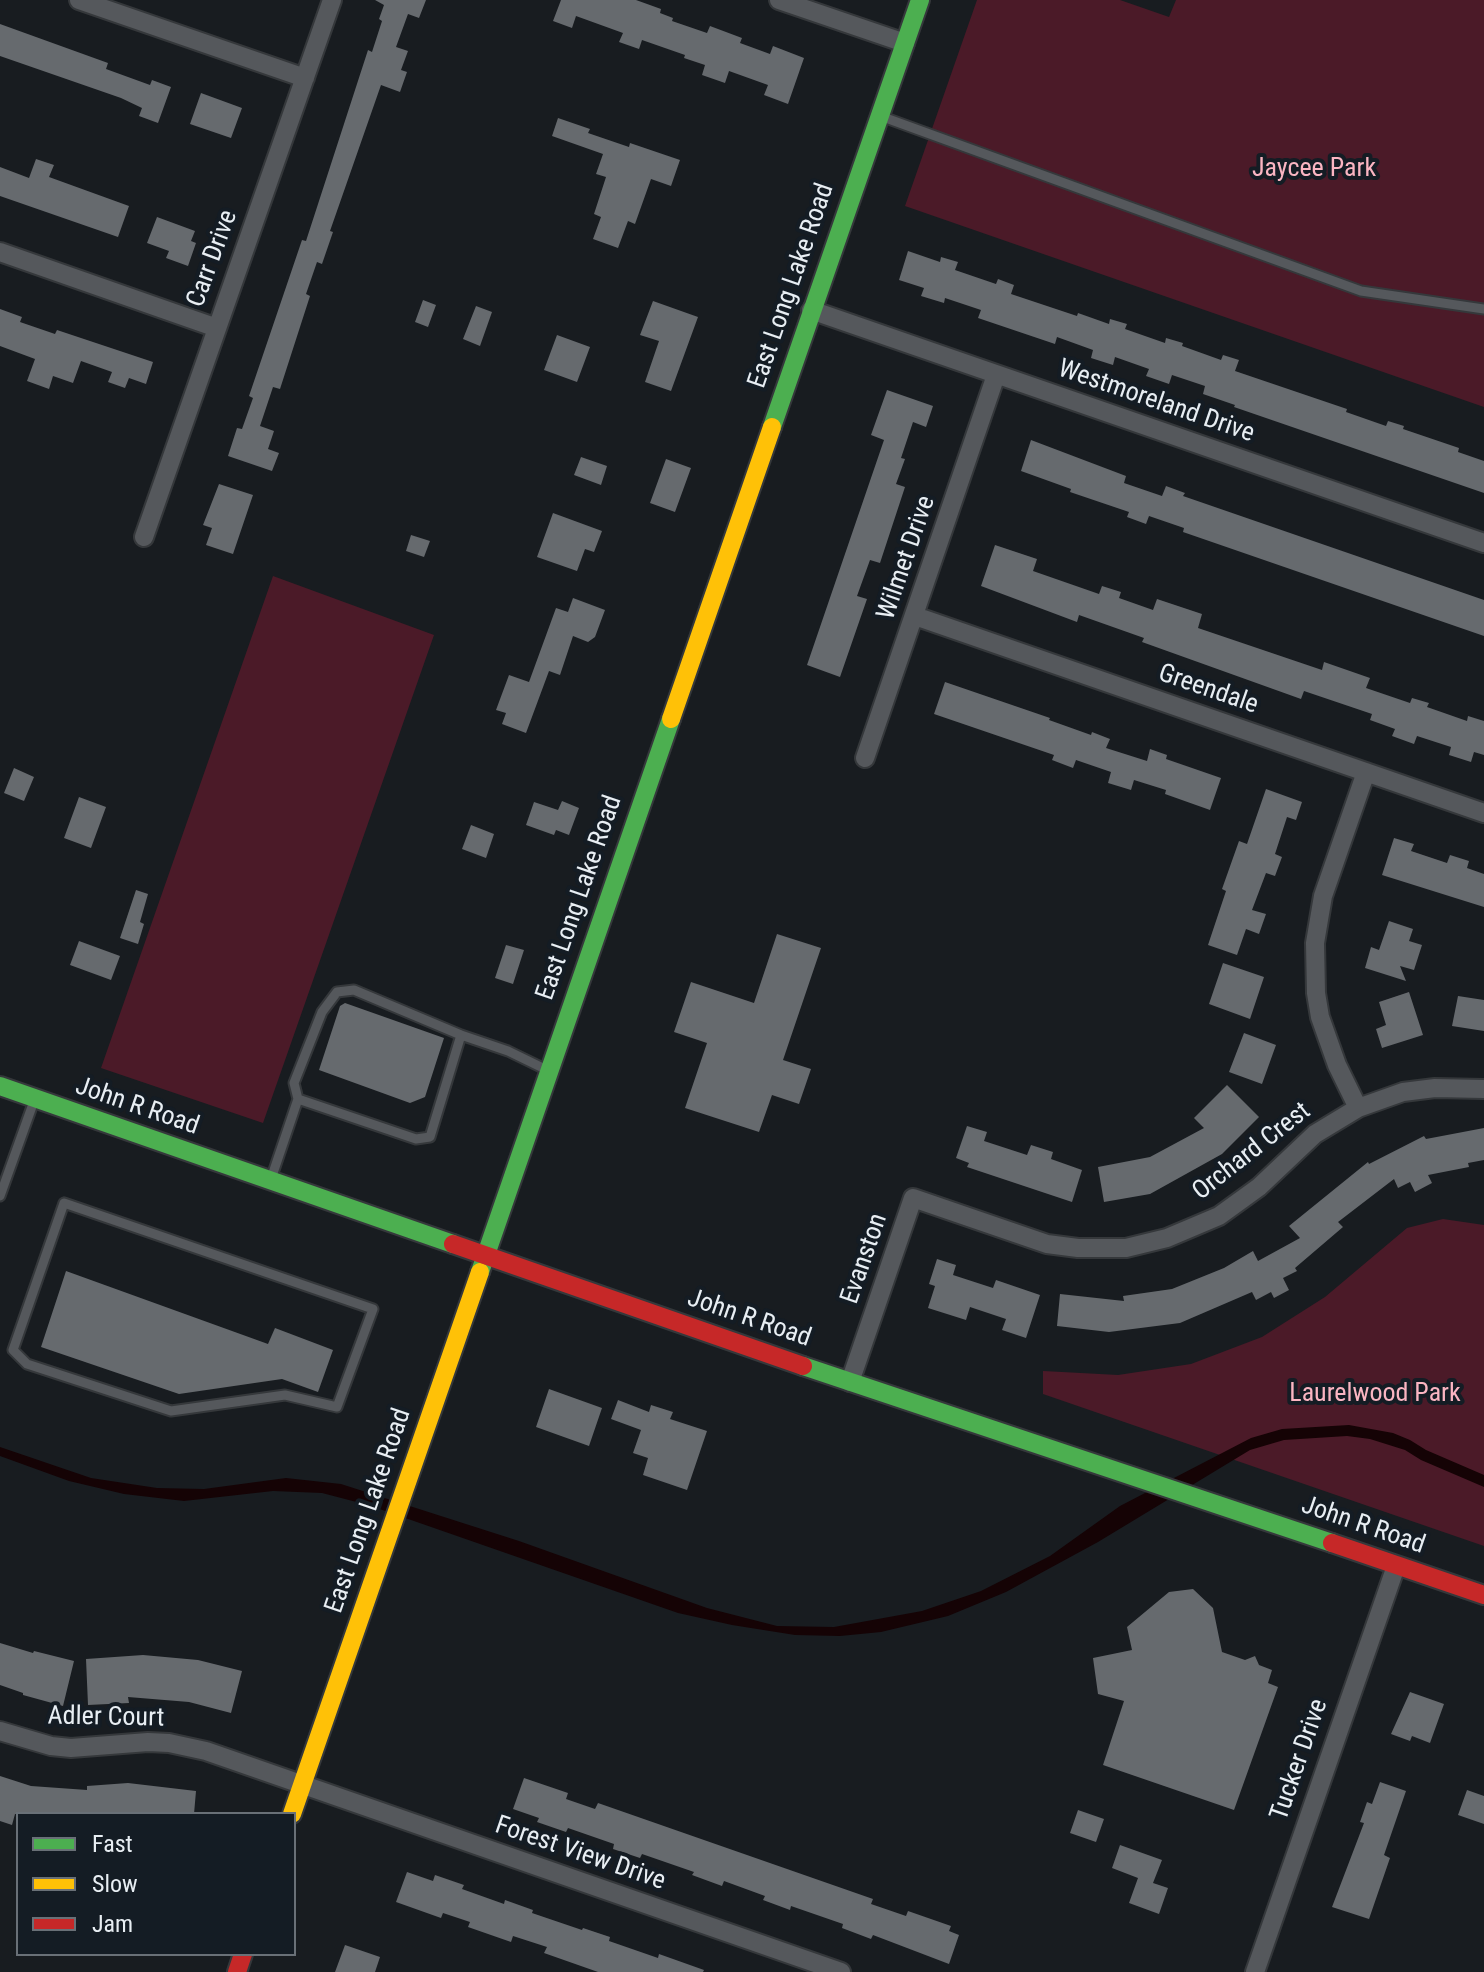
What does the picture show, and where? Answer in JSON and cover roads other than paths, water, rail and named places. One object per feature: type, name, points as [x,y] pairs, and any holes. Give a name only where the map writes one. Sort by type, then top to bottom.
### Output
[{"type":"main road","name":"East Long Lake Road","points":[[293,1812],[880,116],[905,43],[914,2]]},
{"type":"main road","name":"John R Road","points":[[0,1086],[850,1382],[1484,1595]]},
{"type":"street","points":[[79,0],[305,78]]},
{"type":"street","name":"Carr Drive","points":[[144,537],[332,0]]},
{"type":"street","points":[[779,0],[905,43]]},
{"type":"street","points":[[0,252],[217,328]]},
{"type":"street","name":"Westmoreland Drive","points":[[811,310],[1484,543]]},
{"type":"street","name":"Wilmet Drive","points":[[865,758],[996,375]]},
{"type":"street","name":"Greendale","points":[[915,616],[1484,813]]},
{"type":"street","points":[[1358,1108],[1337,1065],[1320,1017],[1315,943],[1323,896],[1366,772]]},
{"type":"street","name":"Orchard Crest","points":[[913,1198],[1047,1244],[1095,1249],[1149,1243],[1219,1216],[1259,1187],[1315,1134],[1358,1108],[1403,1092],[1435,1088],[1484,1089]]},
{"type":"street","name":"Evanston","points":[[850,1382],[913,1198]]},
{"type":"street","name":"Tucker Drive","points":[[1255,1972],[1396,1566]]},
{"type":"street","name":"Adler Court","points":[[0,1731],[33,1743],[71,1748],[169,1743],[206,1751],[302,1785]]},
{"type":"street","name":"Forest View Drive","points":[[302,1785],[841,1972]]},
{"type":"lane","points":[[880,116],[1361,291],[1484,309]]},
{"type":"lane","points":[[270,1180],[298,1099],[294,1083],[322,1012],[337,992],[354,990],[461,1035],[508,1051],[548,1071]]},
{"type":"lane","points":[[298,1099],[416,1139],[430,1137],[461,1035]]},
{"type":"lane","points":[[0,1196],[35,1098]]},
{"type":"lane","points":[[64,1203],[373,1309],[337,1407],[285,1395],[171,1411],[27,1364],[13,1350],[64,1203]]},
{"type":"park label","name":"Jaycee Park","points":[[1314,169]]},
{"type":"park label","name":"Laurelwood Park","points":[[1375,1394]]}]
